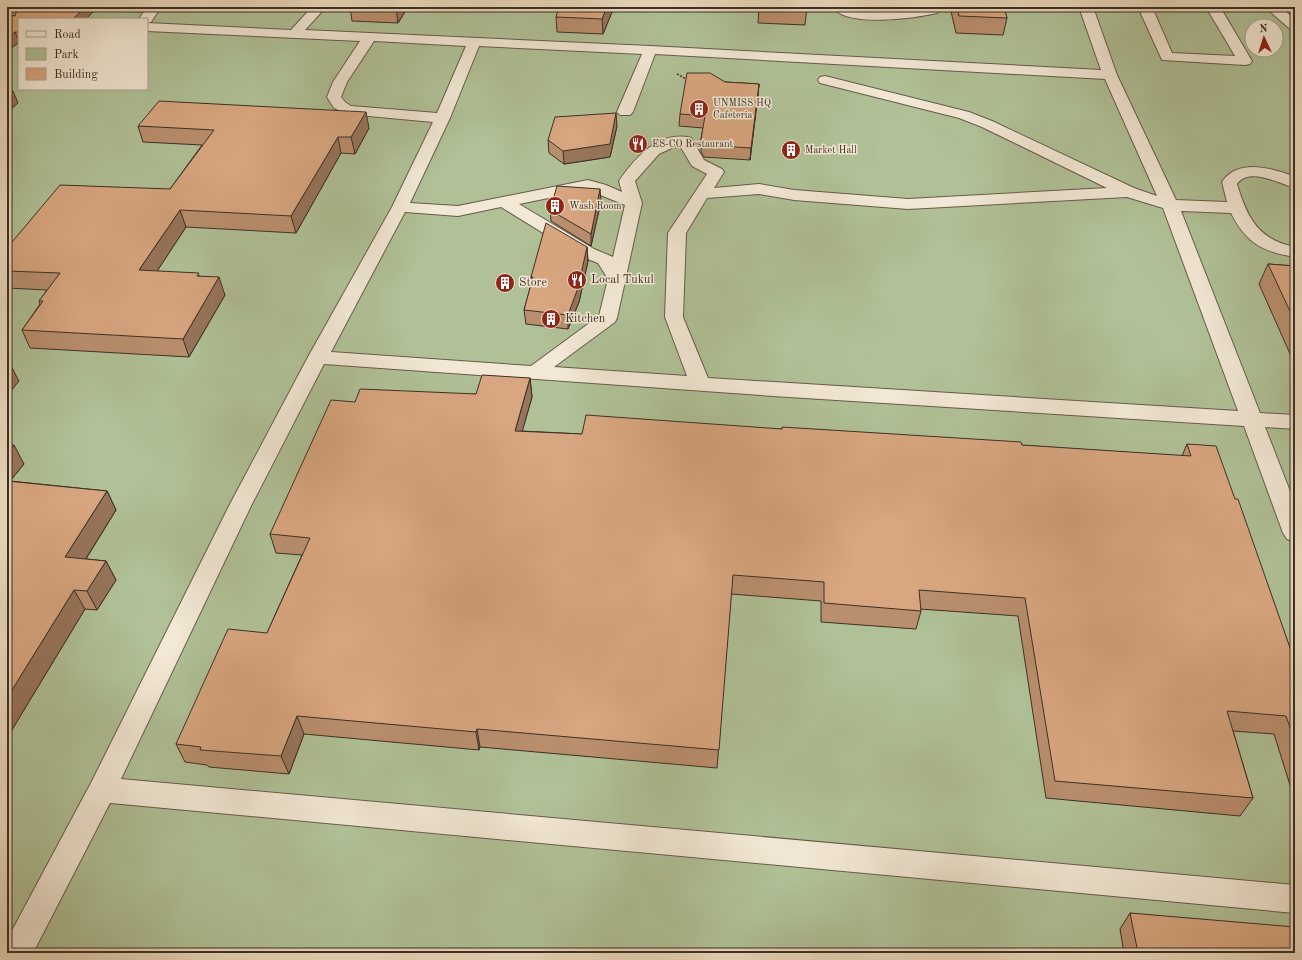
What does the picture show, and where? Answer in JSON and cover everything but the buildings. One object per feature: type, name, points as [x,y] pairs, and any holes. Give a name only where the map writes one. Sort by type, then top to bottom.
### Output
[{"type":"street","points":[[147,18],[154,7]]},
{"type":"street","points":[[295,33],[319,7]]},
{"type":"street","points":[[839,7],[844,10],[866,14],[897,16],[918,14],[932,10],[933,7]]},
{"type":"street","points":[[1086,7],[1110,75],[1170,205],[1295,533]]},
{"type":"street","points":[[1144,7],[1167,58],[1245,61],[1213,7]]},
{"type":"street","points":[[1272,7],[1295,26]]},
{"type":"street","points":[[148,27],[650,50],[1110,75]]},
{"type":"street","points":[[369,38],[340,82],[334,97],[339,105],[346,110],[365,113],[442,118]]},
{"type":"street","points":[[17,953],[62,863],[102,790],[240,506],[318,357],[400,207],[442,118],[474,43]]},
{"type":"street","points":[[624,112],[650,50]]},
{"type":"street","points":[[825,80],[964,115],[994,127],[1128,192],[1170,205],[1237,208]]},
{"type":"street","points":[[535,372],[608,318],[634,203],[627,181],[653,151],[673,141],[685,141],[698,164],[716,172],[677,233],[674,317],[700,384]]},
{"type":"street","points":[[1295,183],[1283,176],[1250,172],[1235,176],[1228,184],[1245,224],[1255,237],[1283,251],[1295,252]]},
{"type":"street","points":[[400,207],[458,211],[588,185],[600,188],[634,203]]},
{"type":"street","points":[[702,194],[759,189],[794,195],[908,204],[1128,192]]},
{"type":"street","points":[[504,202],[588,253],[605,259],[617,279]]},
{"type":"street","points":[[318,357],[700,384],[1295,422]]},
{"type":"street","points":[[102,790],[1295,899]]},
{"type":"green space","points":[[7,7],[1295,7],[1295,953],[7,953]]},
{"type":"place","name":"UNMISS HQ Cafeteria","points":[[699,109]]},
{"type":"place","name":"ES-CO Restaurant","points":[[638,144]]},
{"type":"place","name":"Market Hall","points":[[791,150]]},
{"type":"place","name":"Wash Room","points":[[555,206]]},
{"type":"place","name":"Local Tukul","points":[[577,280]]},
{"type":"place","name":"Store","points":[[505,283]]},
{"type":"place","name":"Kitchen","points":[[551,319]]}]
